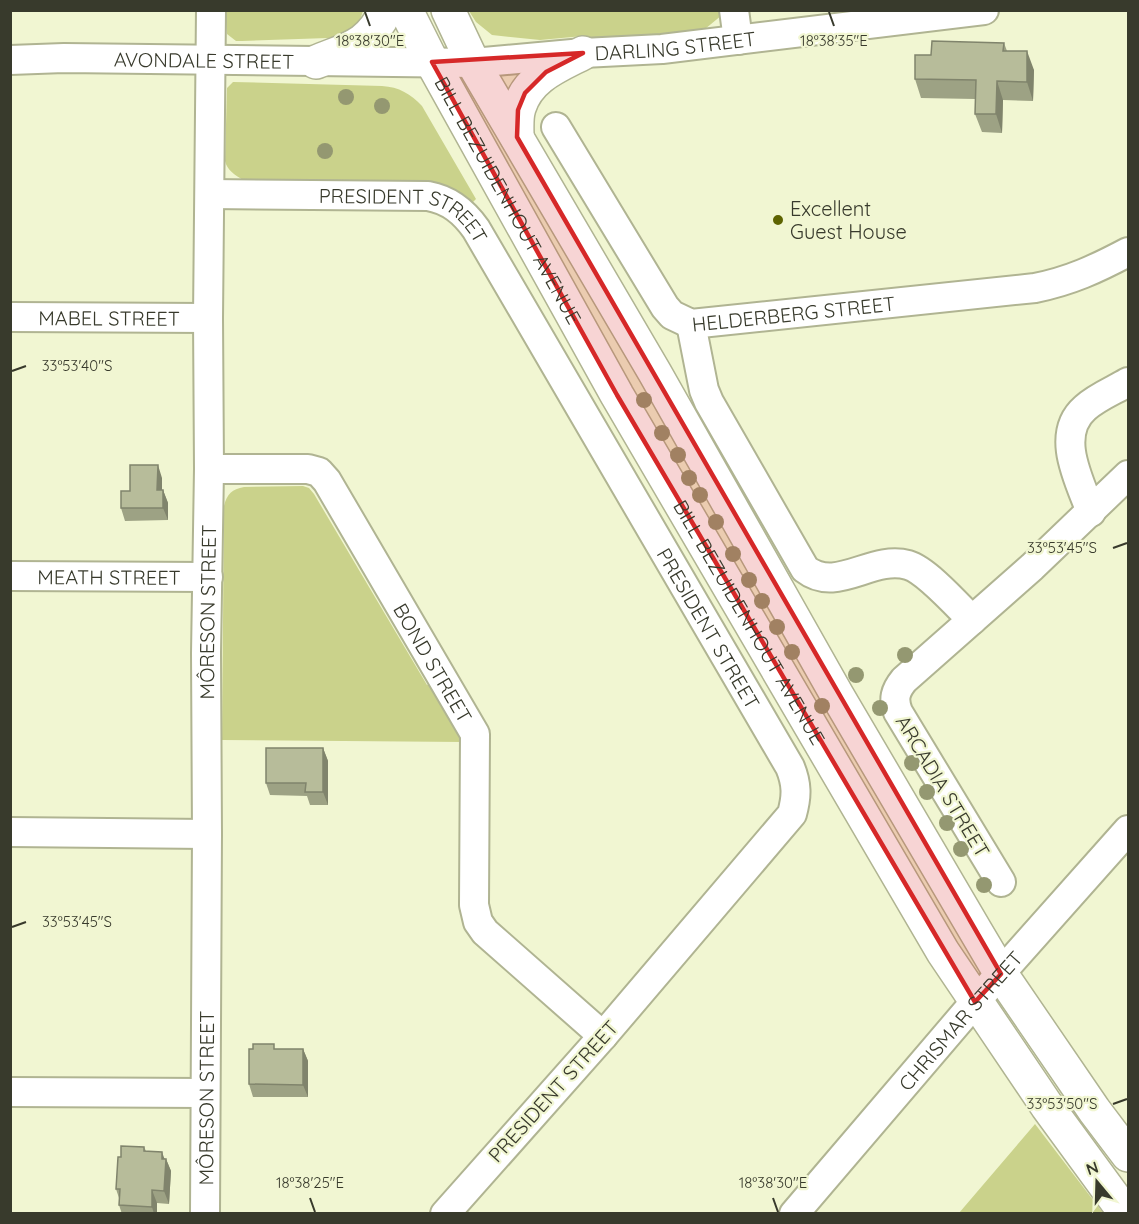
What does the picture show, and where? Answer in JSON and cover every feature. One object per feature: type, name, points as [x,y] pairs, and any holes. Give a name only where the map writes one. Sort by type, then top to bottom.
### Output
[{"type":"main road","points":[[316,62],[365,40],[379,26],[386,10]]},
{"type":"main road","name":"BILL BEZUIDENHOUT AVENUE","points":[[406,10],[432,62],[617,395],[943,952],[1047,1106],[1126,1214]]},
{"type":"main road","name":"BILL BEZUIDENHOUT AVENUE","points":[[448,10],[473,63],[655,373],[837,695],[1001,974],[1094,1110],[1128,1155]]},
{"type":"main road","points":[[517,136],[518,110],[525,93],[546,72],[583,53]]},
{"type":"street","name":"MÔRESON STREET","points":[[205,1214],[211,10]]},
{"type":"street","points":[[734,10],[738,40]]},
{"type":"street","name":"DARLING STREET","points":[[432,62],[473,63],[583,53],[662,49],[984,10]]},
{"type":"street","name":"AVONDALE STREET","points":[[10,60],[64,58],[432,62]]},
{"type":"street","name":"HELDERBERG STREET","points":[[556,127],[664,306],[672,315],[691,324],[1035,288],[1081,276],[1128,252]]},
{"type":"street","name":"PRESIDENT STREET","points":[[210,194],[428,196],[447,202],[463,213],[476,229],[790,767],[796,781],[796,797],[792,814],[603,1036],[445,1214]]},
{"type":"street","name":"MABEL STREET","points":[[10,317],[208,318]]},
{"type":"street","points":[[691,324],[704,390],[709,402],[805,569],[814,576],[832,579],[874,565],[893,563],[910,565],[922,572],[972,620],[1091,512],[1128,475]]},
{"type":"street","points":[[1091,512],[1072,462],[1070,442],[1072,427],[1084,408],[1128,382]]},
{"type":"street","name":"BOND STREET","points":[[209,469],[308,469],[319,472],[327,481],[475,734],[474,905],[478,922],[485,932],[603,1036]]},
{"type":"street","name":"MEATH STREET","points":[[10,576],[208,578]]},
{"type":"street","name":"ARCADIA STREET","points":[[972,620],[897,688],[894,696],[898,712],[1001,882]]},
{"type":"street","name":"CHRISMAR STREET","points":[[794,1214],[975,1002],[1128,830]]},
{"type":"street","points":[[10,832],[207,834]]},
{"type":"street","points":[[10,1092],[204,1093]]},
{"type":"highlighted area","points":[[583,53],[546,72],[525,93],[518,110],[517,137],[1001,974],[975,1002],[617,395],[432,62]]},
{"type":"green space","points":[[721,10],[722,15],[705,29],[585,43],[583,36],[540,40],[492,35],[476,22],[469,11]]},
{"type":"green space","points":[[225,11],[363,11],[358,26],[338,37],[236,41],[227,34]]},
{"type":"green space","points":[[233,82],[382,86],[404,92],[422,106],[476,199],[471,204],[243,180],[229,170],[225,161],[227,88]]},
{"type":"green space","points":[[303,486],[309,488],[314,494],[427,685],[431,683],[464,742],[222,740],[225,502],[228,495],[244,487]]},
{"type":"green space","points":[[1035,1124],[1103,1213],[959,1213]]},
{"type":"building","points":[[932,41],[1004,43],[1003,51],[1027,51],[1027,82],[997,81],[996,114],[975,114],[976,80],[915,79],[915,55],[931,55]]},
{"type":"building","points":[[130,465],[158,465],[157,490],[163,490],[163,508],[121,508],[121,491],[130,491]]},
{"type":"building","points":[[266,748],[323,748],[323,792],[305,792],[306,783],[266,783]]},
{"type":"building","points":[[253,1044],[274,1044],[274,1049],[303,1049],[303,1085],[249,1084],[249,1049],[253,1049]]},
{"type":"building","points":[[121,1146],[144,1147],[144,1151],[162,1152],[162,1159],[166,1159],[164,1191],[152,1190],[152,1207],[119,1205],[120,1189],[116,1189]]},
{"type":"place","name":"Excellent Guest House","points":[[778,220]]}]
